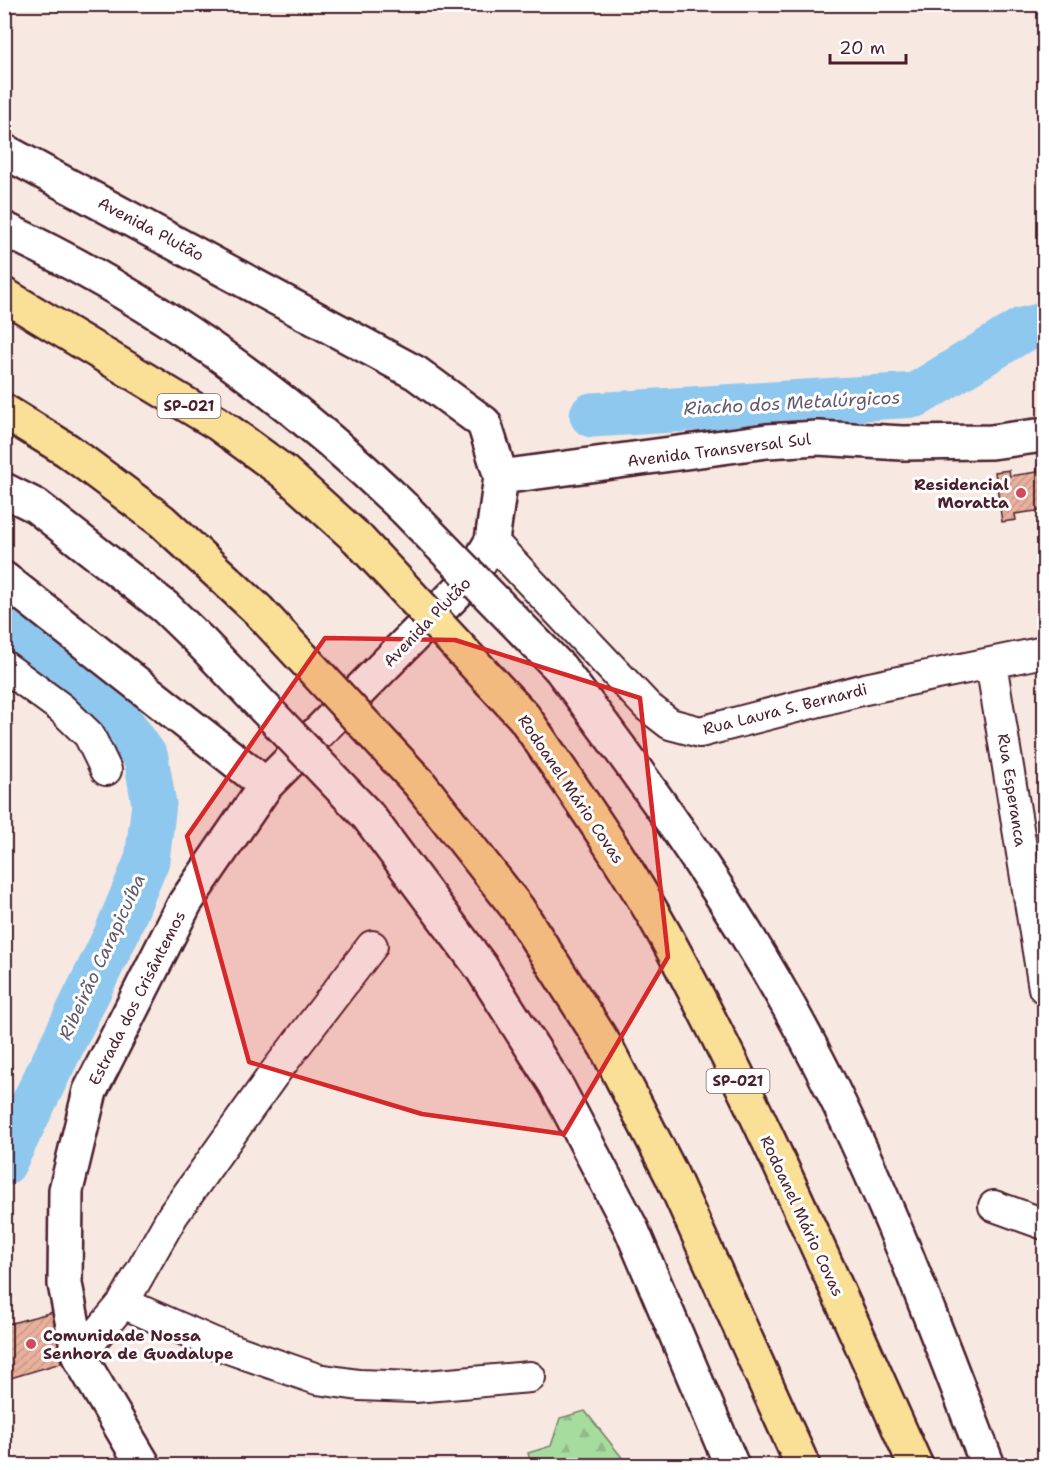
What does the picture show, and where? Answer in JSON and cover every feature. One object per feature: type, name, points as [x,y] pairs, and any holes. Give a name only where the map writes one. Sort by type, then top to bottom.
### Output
[{"type":"highway","name":"Rodoanel Mário Covas","points":[[4,295],[217,423],[284,472],[358,539],[524,717],[611,845],[666,936],[791,1189],[916,1466]]},
{"type":"highway","points":[[4,411],[67,450],[162,521],[258,610],[418,783],[518,909],[606,1047],[672,1176],[803,1466]]},
{"type":"main road","name":"Avenida Plutão","points":[[4,151],[416,373],[484,423],[501,477],[492,541],[470,580],[266,785]]},
{"type":"main road","points":[[4,229],[74,264],[195,338],[301,417],[406,510],[560,668],[644,779],[692,848],[738,918],[814,1053],[891,1215],[988,1466]]},
{"type":"main road","name":"Avenida Transversal Sul","points":[[501,477],[767,441],[818,438],[902,443],[991,442],[1044,435]]},
{"type":"main road","points":[[4,490],[36,506],[165,607],[201,642],[368,816],[481,967],[556,1085],[631,1228],[732,1466]]},
{"type":"main road","points":[[4,579],[266,785]]},
{"type":"main road","name":"Estrada dos Crisântemos","points":[[144,1466],[79,1356],[65,1284],[66,1190],[90,1092],[185,903],[266,785]]},
{"type":"street","name":"Rua Laura S. Bernardi","points":[[492,541],[648,708],[682,729],[700,732],[727,726],[764,713],[865,688],[1044,652]]},
{"type":"street","name":"Rua Esperanca","points":[[991,663],[1044,988]]},
{"type":"street","points":[[4,666],[62,708],[89,735],[106,770]]},
{"type":"street","points":[[79,1356],[123,1303],[173,1215],[273,1075],[372,946]]},
{"type":"street","points":[[994,1206],[1044,1224]]},
{"type":"street","points":[[123,1303],[214,1343],[317,1379],[359,1385],[415,1387],[530,1377]]},
{"type":"highlighted area","points":[[325,638],[455,640],[640,698],[668,957],[564,1134],[422,1114],[249,1062],[187,836]]},
{"type":"green space","points":[[585,1411],[628,1465],[531,1465],[528,1453],[551,1446],[560,1418]]},
{"type":"building","name":"Residencial Moratta","points":[[1044,465],[1044,516],[1043,510],[1015,514],[1016,520],[1002,522],[995,472],[1009,470],[1010,476],[1037,472],[1037,466]]},
{"type":"building","name":"Comunidade Nossa Senhora de Guadalupe","points":[[53,1312],[61,1363],[4,1380],[4,1325]]},
{"type":"waterway","name":"Riacho dos Metalúrgicos","points":[[592,415],[916,395],[1022,330],[1044,325]]},
{"type":"waterway","name":"Ribeirão Carapicuíba","points":[[4,623],[75,673],[117,716],[146,758],[154,804],[147,860],[115,937],[4,1163]]},
{"type":"place","name":"Residencial Moratta","points":[[1021,493]]},
{"type":"place","name":"Comunidade Nossa Senhora de Guadalupe","points":[[31,1344]]}]
